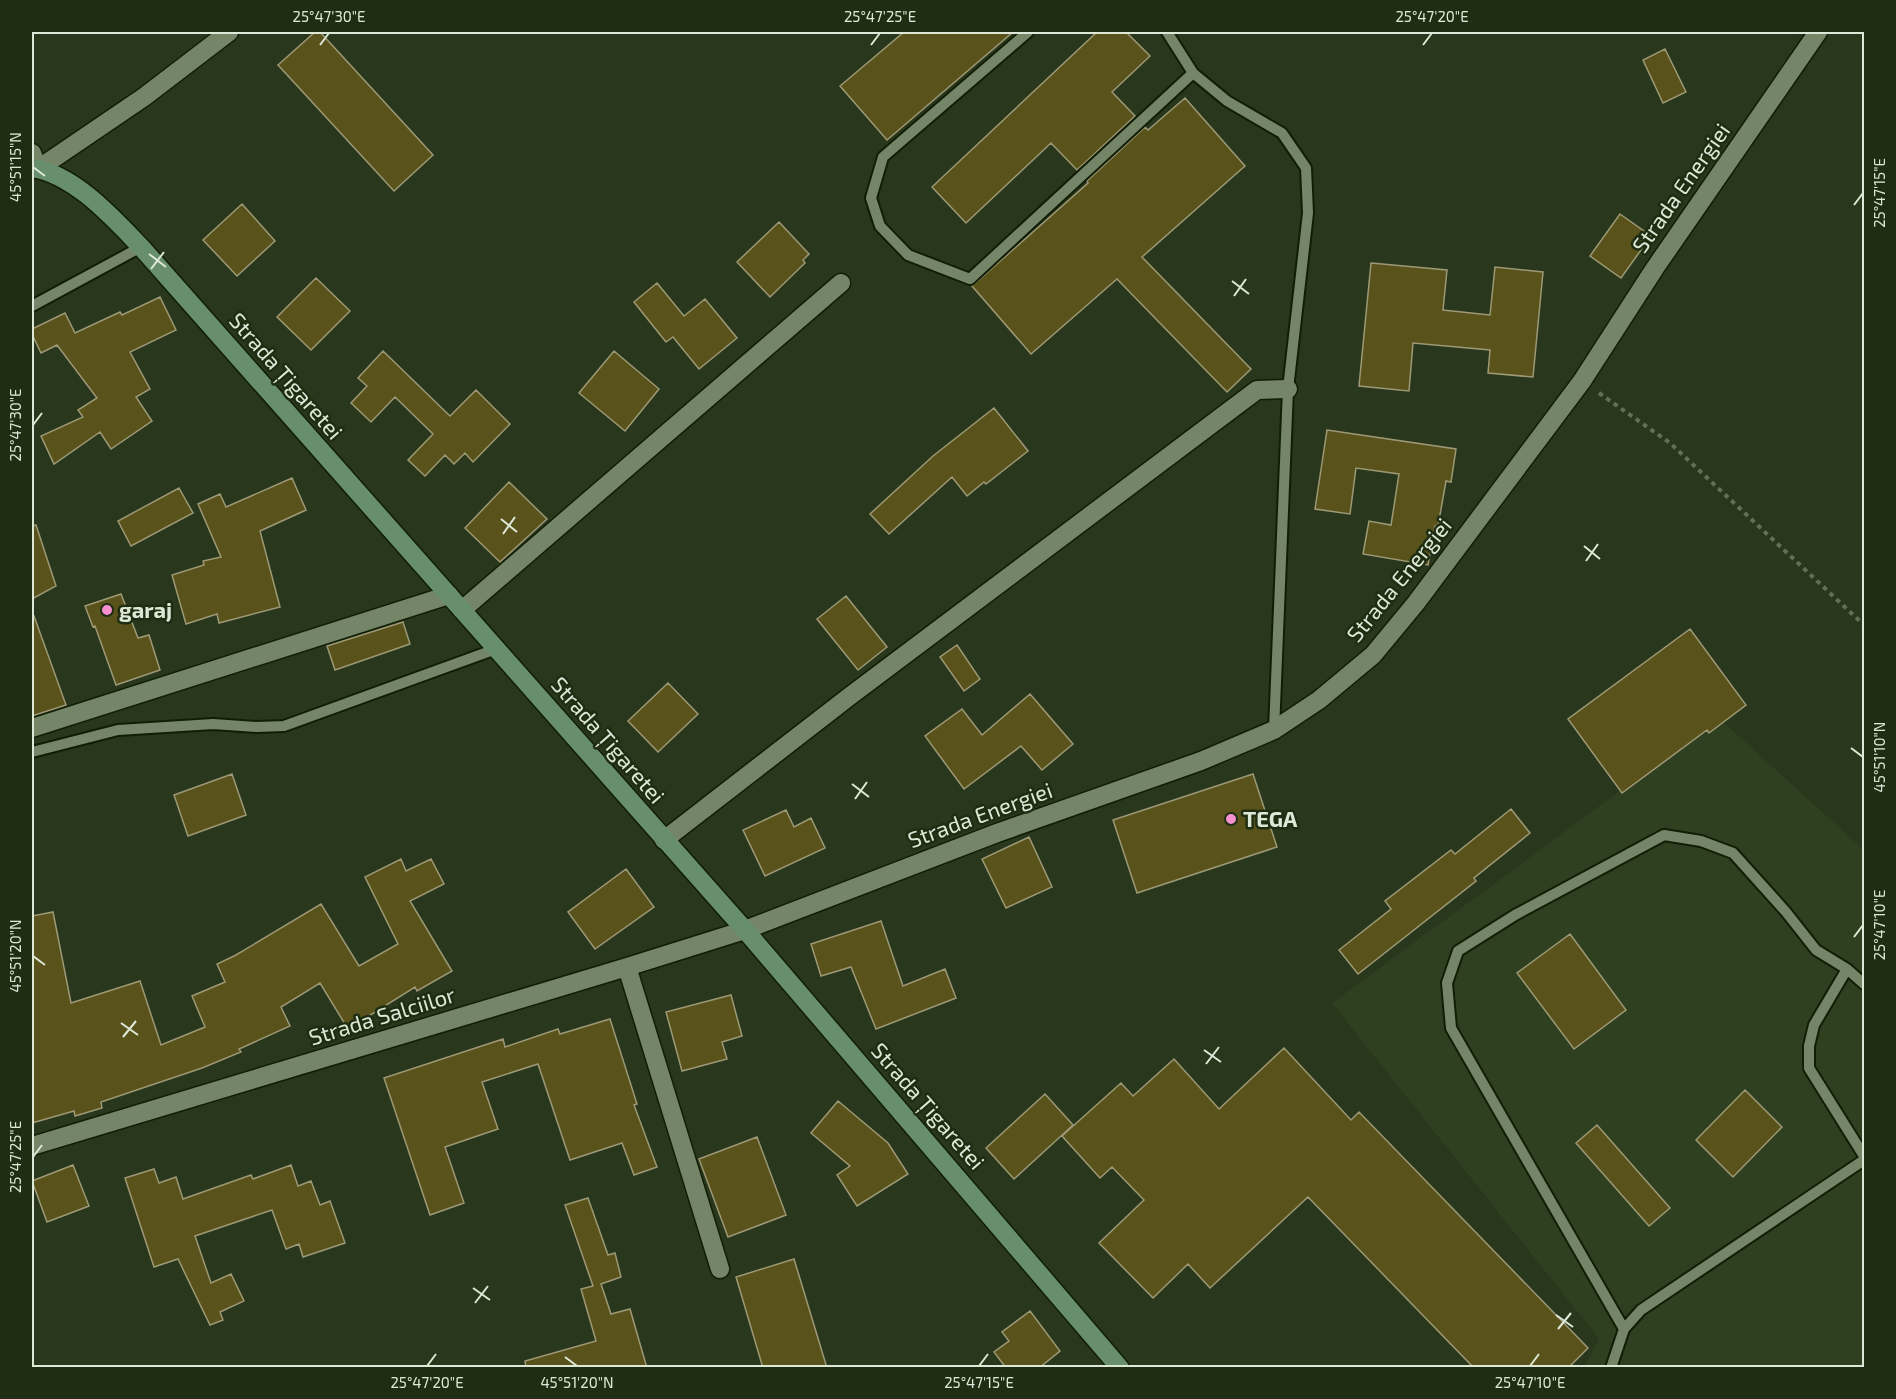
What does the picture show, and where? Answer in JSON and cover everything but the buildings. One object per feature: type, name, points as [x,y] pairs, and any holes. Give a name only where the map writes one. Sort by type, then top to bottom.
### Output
[{"type":"main road","name":"Strada Țigaretei","points":[[34,164],[70,183],[97,203],[141,247],[745,930],[1120,1368]]},
{"type":"street","points":[[34,164],[144,98],[229,32]]},
{"type":"street","name":"Strada Energiei","points":[[745,930],[997,833],[1201,761],[1274,730],[1319,699],[1373,654],[1416,603],[1582,381],[1655,268],[1818,32]]},
{"type":"street","points":[[462,610],[842,282]]},
{"type":"street","points":[[664,840],[869,682],[1257,390],[1288,389]]},
{"type":"street","points":[[32,728],[449,595]]},
{"type":"street","name":"Strada Salciilor","points":[[32,1146],[745,930]]},
{"type":"street","points":[[627,967],[720,1269]]},
{"type":"lane","points":[[1028,32],[883,157],[871,198],[880,226],[908,255],[970,279],[1193,73]]},
{"type":"lane","points":[[1167,32],[1193,73],[1227,101],[1282,133],[1305,168],[1308,213],[1288,389],[1274,730]]},
{"type":"lane","points":[[32,306],[141,247]]},
{"type":"lane","points":[[32,752],[118,730],[213,724],[284,726],[496,649]]},
{"type":"lane","points":[[1624,1329],[1451,1028],[1447,983],[1458,951],[1515,915],[1664,835],[1701,841],[1733,853],[1786,912],[1816,950],[1847,969],[1864,984]]},
{"type":"lane","points":[[1611,1368],[1624,1329],[1641,1310],[1864,1158],[1809,1068],[1809,1046],[1814,1025],[1847,969]]},
{"type":"path","points":[[1582,381],[1671,443],[1864,625]]},
{"type":"shaded area","points":[[1719,718],[1864,850],[1864,1367],[1584,1367],[1599,1339],[1332,1003]]},
{"type":"place","name":"garaj","points":[[107,610]]},
{"type":"place","name":"TEGA","points":[[1231,819]]}]
